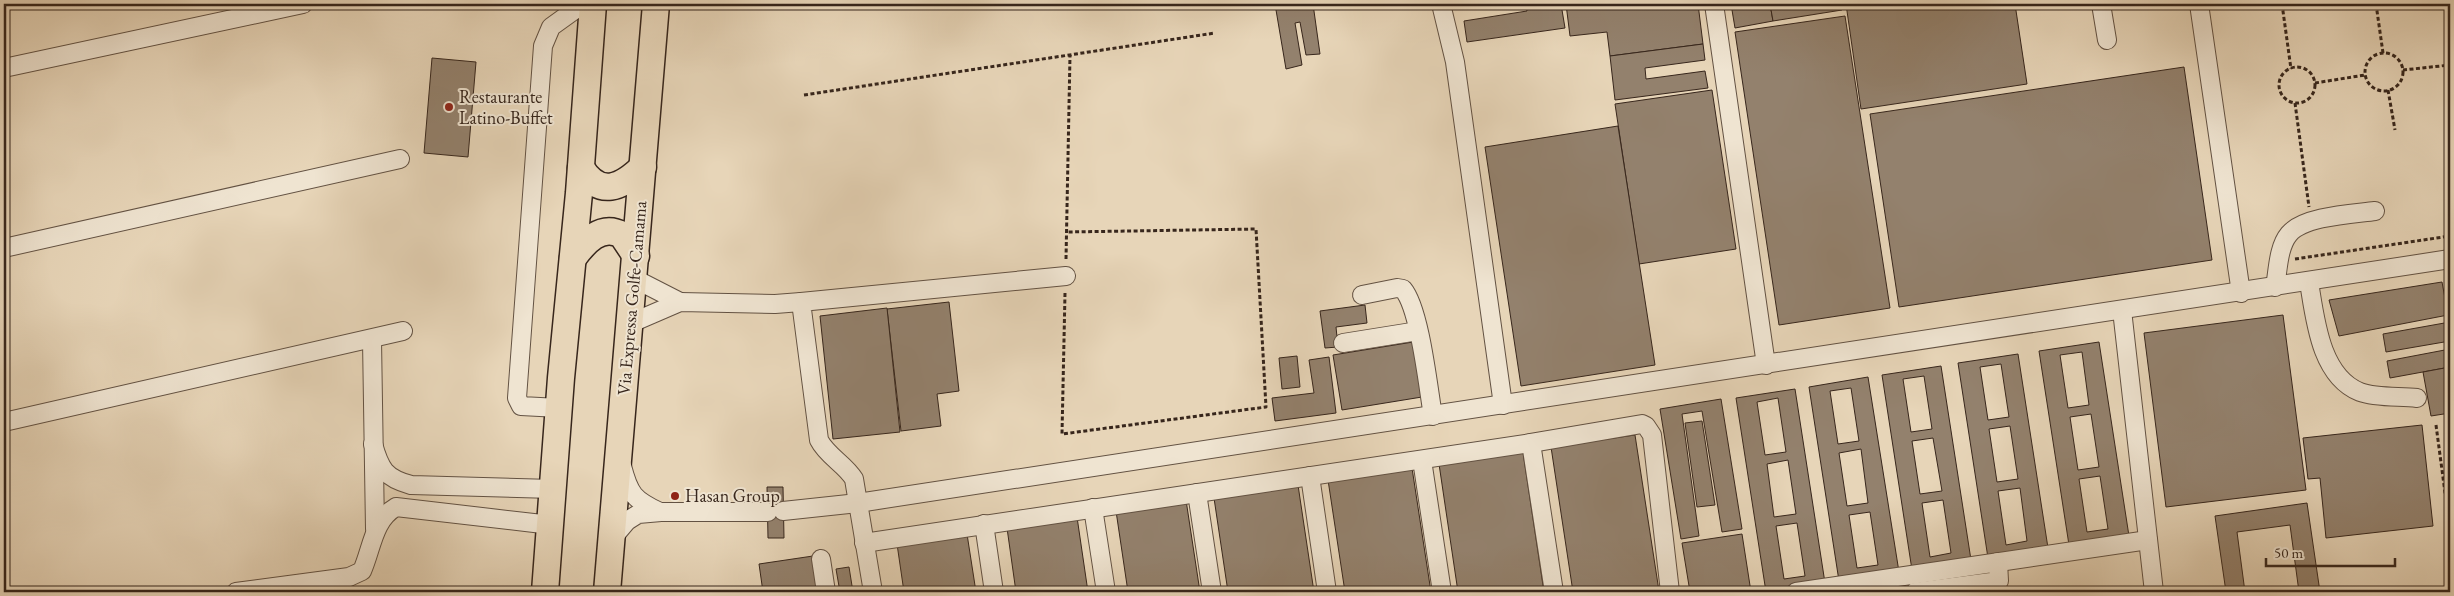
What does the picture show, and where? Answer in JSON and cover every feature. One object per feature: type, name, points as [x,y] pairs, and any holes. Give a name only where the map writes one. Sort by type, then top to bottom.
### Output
[{"type":"highway","points":[[545,592],[593,4]]},
{"type":"highway","name":"Via Expressa Golfe-Camama","points":[[607,592],[656,4]]},
{"type":"highway","points":[[581,168],[592,182],[603,187],[620,184],[643,167]]},
{"type":"highway","points":[[573,258],[590,239],[607,232],[622,235],[635,268]]},
{"type":"street","points":[[4,68],[304,4]]},
{"type":"street","points":[[559,408],[521,406],[517,398],[542,46],[551,27],[583,4]]},
{"type":"street","points":[[1441,4],[1455,62],[1503,405]]},
{"type":"street","points":[[1714,4],[1766,365]]},
{"type":"street","points":[[2101,4],[2107,40]]},
{"type":"street","points":[[2199,4],[2241,292]]},
{"type":"street","points":[[4,248],[400,158]]},
{"type":"street","points":[[2276,287],[2283,247],[2289,234],[2303,224],[2321,219],[2375,211]]},
{"type":"street","points":[[611,552],[616,534],[627,521],[638,514],[661,512],[776,512],[858,503],[2450,259]]},
{"type":"street","points":[[635,268],[680,302]]},
{"type":"street","points":[[629,324],[680,302],[775,304],[1066,276]]},
{"type":"street","points":[[2309,282],[2315,319],[2328,359],[2341,381],[2361,392],[2417,398]]},
{"type":"street","points":[[1362,295],[1396,288],[1403,289],[1409,296],[1418,331],[1433,416]]},
{"type":"street","points":[[801,302],[819,440],[822,446],[850,472],[854,479],[873,592]]},
{"type":"street","points":[[2122,310],[2154,592]]},
{"type":"street","points":[[4,422],[372,340],[403,331]]},
{"type":"street","points":[[1344,343],[1418,331]]},
{"type":"street","points":[[372,340],[375,534]]},
{"type":"street","points":[[864,543],[1422,460],[1642,424],[1646,426],[1652,436],[1670,592]]},
{"type":"street","points":[[1531,443],[1554,592]]},
{"type":"street","points":[[373,444],[385,473],[397,481],[410,485],[553,489]]},
{"type":"street","points":[[618,450],[629,487],[639,502],[661,512]]},
{"type":"street","points":[[1422,460],[1442,592]]},
{"type":"street","points":[[1310,476],[1327,592]]},
{"type":"street","points":[[1197,493],[1212,592]]},
{"type":"street","points":[[236,592],[349,577],[362,571],[379,521],[386,512],[396,507],[551,525]]},
{"type":"street","points":[[1093,508],[1106,592]]},
{"type":"street","points":[[984,524],[994,592]]},
{"type":"street","points":[[1796,592],[2148,540]]},
{"type":"street","points":[[821,559],[826,592]]},
{"type":"street","points":[[1915,592],[1975,588],[2000,580],[1998,562]]},
{"type":"path","points":[[2282,4],[2291,68]]},
{"type":"path","points":[[2376,4],[2383,53]]},
{"type":"path","points":[[804,95],[1216,33]]},
{"type":"path","points":[[2383,53],[2397,58],[2403,70],[2399,82],[2388,90],[2373,87],[2365,75],[2368,61],[2373,56],[2383,53]]},
{"type":"path","points":[[1067,232],[1256,229],[1266,407],[1062,434],[1070,55]]},
{"type":"path","points":[[2403,70],[2450,65]]},
{"type":"path","points":[[2291,68],[2305,69],[2313,77],[2315,83],[2309,98],[2295,103],[2282,96],[2278,85],[2283,73],[2291,68]]},
{"type":"path","points":[[2315,83],[2365,75]]},
{"type":"path","points":[[2388,90],[2395,130]]},
{"type":"path","points":[[2295,103],[2309,208]]},
{"type":"path","points":[[2292,259],[2450,236]]},
{"type":"path","points":[[2436,424],[2450,530]]},
{"type":"building","points":[[1275,4],[1313,4],[1320,54],[1306,55],[1300,22],[1295,23],[1302,65],[1286,69]]},
{"type":"building","points":[[1526,4],[1561,4],[1565,28],[1467,42],[1464,21],[1527,11]]},
{"type":"building","points":[[1566,4],[1698,4],[1703,44],[1610,56],[1607,32],[1570,36]]},
{"type":"building","points":[[1731,4],[1770,4],[1773,21],[1735,28]]},
{"type":"building","points":[[1770,4],[1841,4],[1842,10],[1773,21]]},
{"type":"building","points":[[1846,4],[2015,4],[2027,84],[1861,109]]},
{"type":"building","points":[[1845,16],[1890,308],[1779,325],[1735,32]]},
{"type":"building","points":[[1703,44],[1705,60],[1645,68],[1646,79],[1705,71],[1708,88],[1615,100],[1610,56]]},
{"type":"building","points":[[432,58],[476,62],[468,157],[424,153]]},
{"type":"building","points":[[2184,67],[2212,260],[1899,307],[1870,114]]},
{"type":"building","points":[[1712,90],[1736,249],[1639,264],[1615,104]]},
{"type":"building","points":[[1618,126],[1655,365],[1521,386],[1485,147]]},
{"type":"building","points":[[2442,282],[2448,315],[2339,336],[2329,300]]},
{"type":"building","points":[[949,302],[959,391],[937,394],[941,426],[901,431],[887,309]]},
{"type":"building","points":[[1365,305],[1367,323],[1336,327],[1338,347],[1325,348],[1320,311]]},
{"type":"building","points":[[887,308],[900,432],[833,439],[820,316]]},
{"type":"building","points":[[2283,315],[2306,490],[2166,507],[2144,333]]},
{"type":"building","points":[[2450,322],[2450,341],[2386,352],[2383,334]]},
{"type":"building","points":[[1413,342],[1422,397],[1342,410],[1333,355]]},
{"type":"building","points":[[2099,342],[2129,536],[2069,545],[2039,351]],"holes":[[[2082,352],[2089,405],[2068,408],[2060,355]],[[2091,414],[2099,467],[2078,470],[2070,417]],[[2100,476],[2108,529],[2087,532],[2079,479]]]},
{"type":"building","points":[[2450,349],[2450,367],[2390,378],[2387,361]]},
{"type":"building","points":[[2018,354],[2048,548],[1988,558],[1958,363]],"holes":[[[2001,364],[2009,417],[1988,420],[1980,367]],[[2010,426],[2018,479],[1997,482],[1989,429]],[[2020,488],[2027,541],[2006,545],[1998,491]]]},
{"type":"building","points":[[1297,356],[1300,387],[1282,389],[1279,358]]},
{"type":"building","points":[[1329,357],[1336,413],[1275,421],[1272,398],[1314,393],[1309,360]]},
{"type":"building","points":[[1941,366],[1971,560],[1912,570],[1882,375]],"holes":[[[1924,376],[1932,429],[1911,432],[1903,379]],[[1933,438],[1942,491],[1920,494],[1912,441]],[[1943,500],[1951,553],[1930,557],[1922,503]]]},
{"type":"building","points":[[2450,367],[2450,413],[2431,416],[2423,372]]},
{"type":"building","points":[[1868,377],[1899,572],[1839,581],[1809,387]],"holes":[[[1851,388],[1859,441],[1838,444],[1830,391]],[[1861,449],[1868,503],[1847,506],[1839,453]],[[1870,512],[1878,565],[1857,568],[1849,515]]]},
{"type":"building","points":[[1795,389],[1825,583],[1766,592],[1736,398]],"holes":[[[1778,398],[1786,452],[1765,455],[1757,402]],[[1788,460],[1796,514],[1774,517],[1767,464]],[[1797,523],[1805,576],[1784,579],[1776,526]]]},
{"type":"building","points":[[1721,399],[1742,529],[1722,532],[1702,411],[1682,414],[1699,536],[1681,539],[1660,409]]},
{"type":"building","points":[[1702,421],[1715,505],[1697,507],[1685,423]]},
{"type":"building","points":[[2422,425],[2433,526],[2326,538],[2320,478],[2308,479],[2303,438]]},
{"type":"building","points":[[1635,435],[1659,591],[1573,592],[1551,447]]},
{"type":"building","points":[[1523,452],[1544,592],[1458,592],[1439,464]]},
{"type":"building","points":[[1412,468],[1431,592],[1345,592],[1328,480]]},
{"type":"building","points":[[1298,485],[1314,592],[1228,592],[1214,498]]},
{"type":"building","points":[[767,487],[783,487],[784,538],[768,538]]},
{"type":"building","points":[[1186,500],[1200,592],[1128,592],[1116,511]]},
{"type":"building","points":[[2307,503],[2320,592],[2299,592],[2290,525],[2237,532],[2245,592],[2226,592],[2215,516]]},
{"type":"building","points":[[1077,517],[1088,592],[1016,592],[1007,528]]},
{"type":"building","points":[[967,534],[976,592],[904,592],[897,544]]},
{"type":"building","points":[[1742,534],[1751,592],[1690,592],[1682,543]]},
{"type":"building","points":[[813,556],[819,592],[763,592],[759,564]]},
{"type":"building","points":[[849,567],[853,592],[840,592],[836,569]]},
{"type":"building","points":[[431,588],[431,592],[403,592]]},
{"type":"building","points":[[2075,589],[2075,592],[2055,592]]},
{"type":"place","name":"Restaurante Latino-Buffet","points":[[449,107]]},
{"type":"place","name":"Hasan Group","points":[[675,496]]}]
